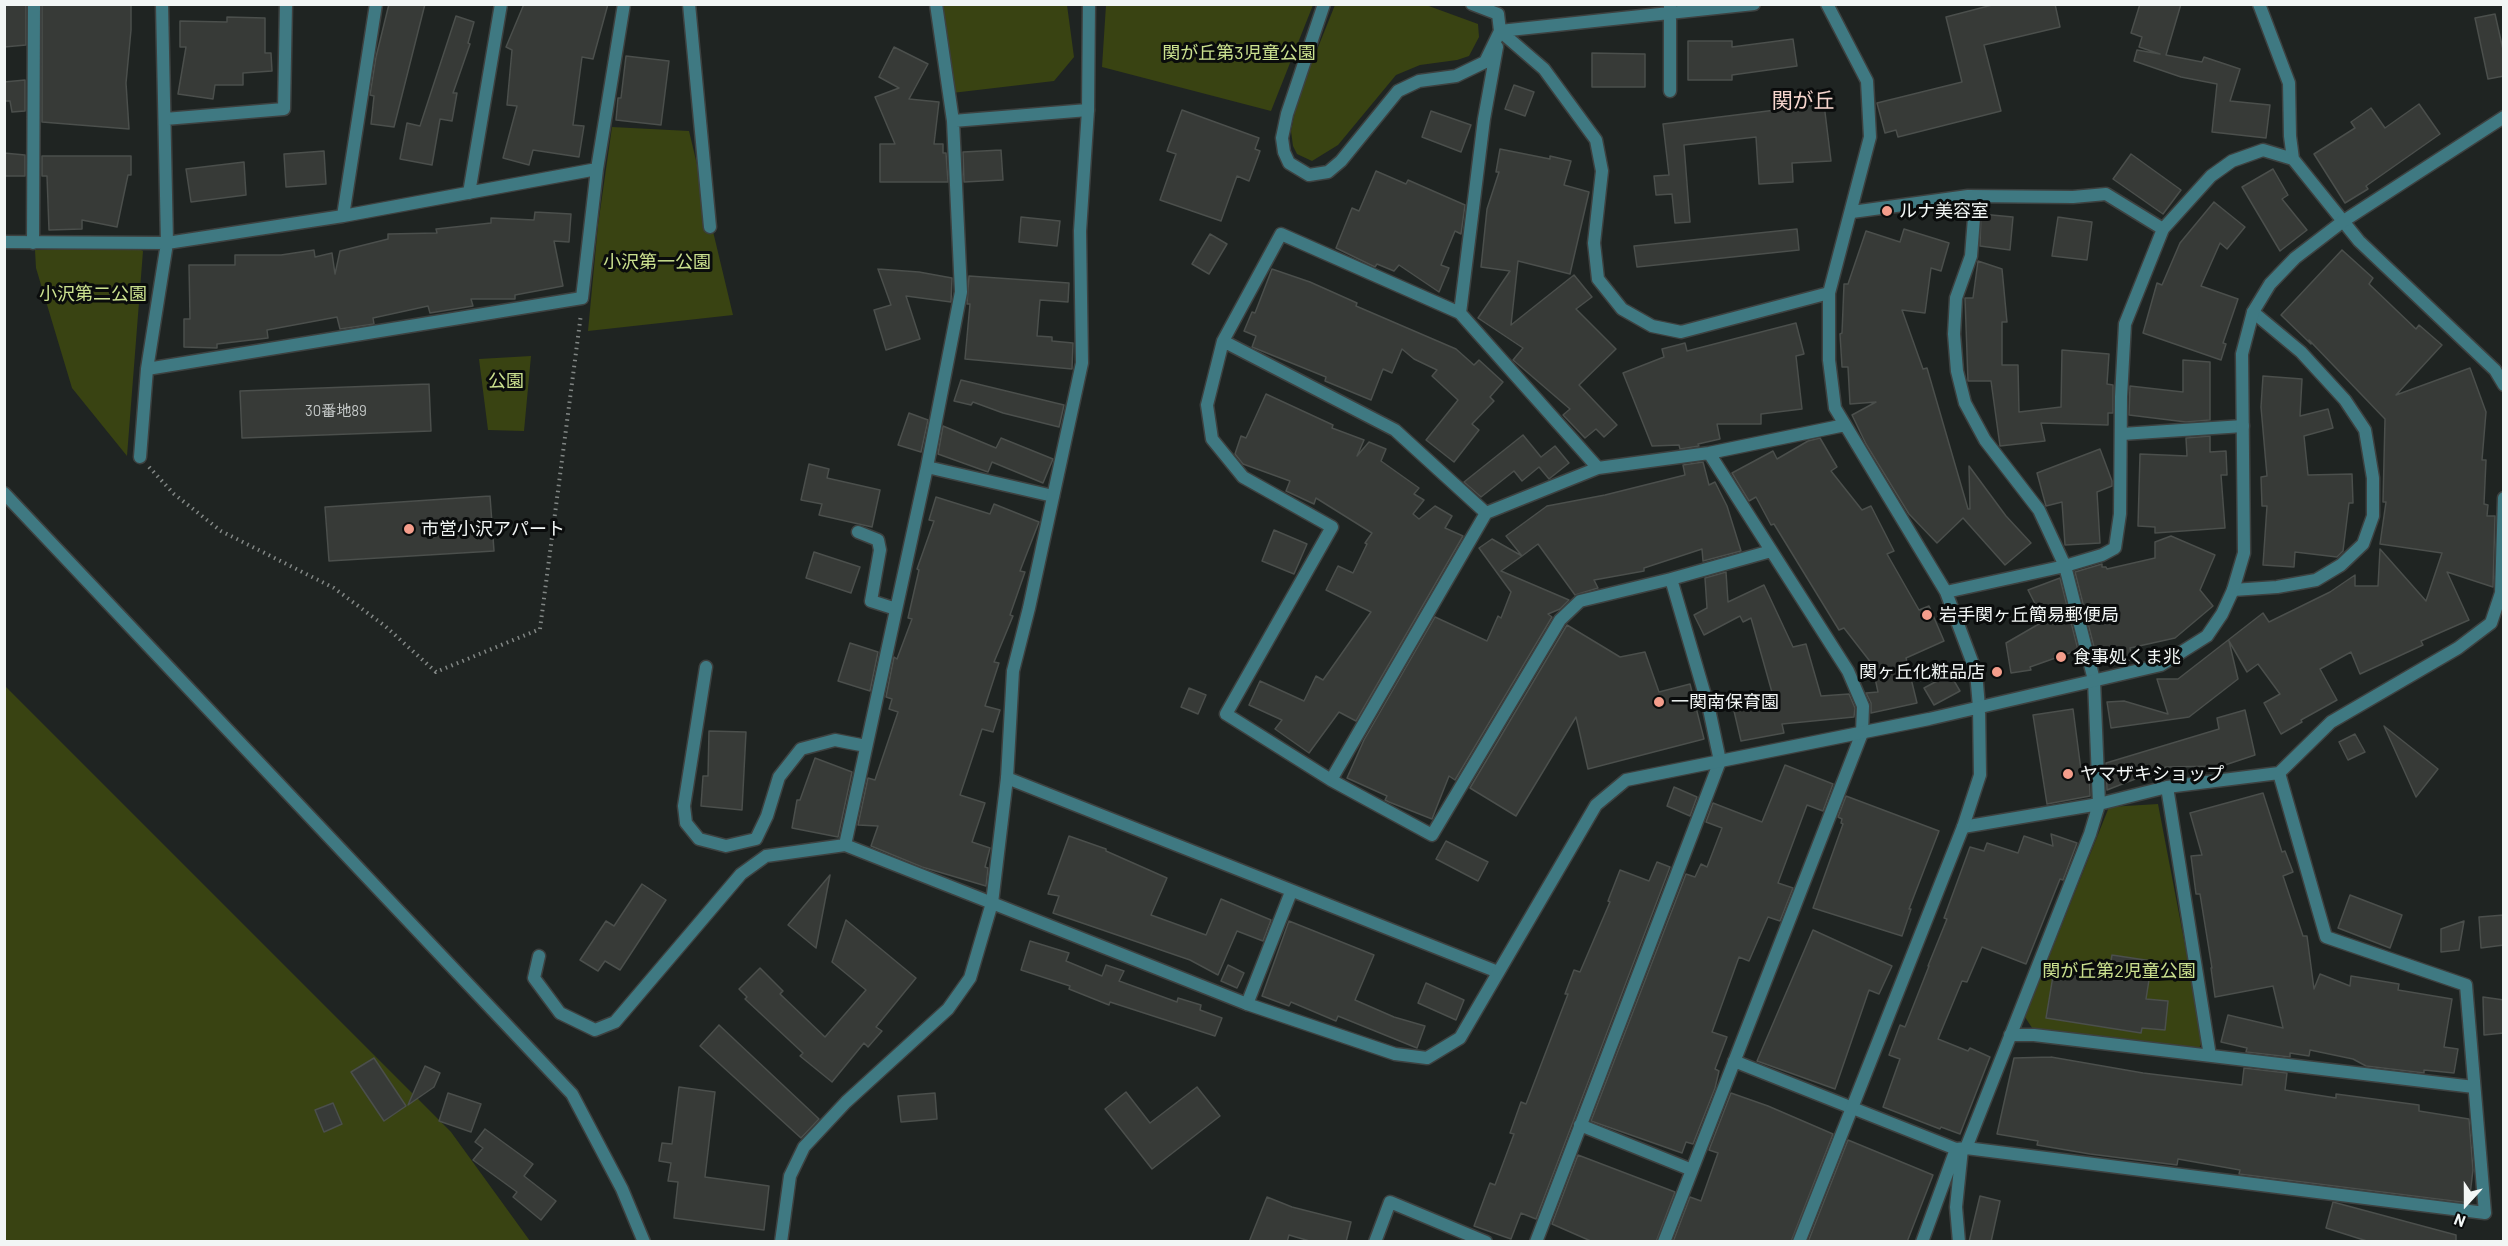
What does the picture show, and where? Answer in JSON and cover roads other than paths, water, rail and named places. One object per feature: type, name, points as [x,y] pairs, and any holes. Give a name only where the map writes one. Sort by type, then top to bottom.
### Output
[{"type":"street","points":[[33,243],[34,4]]},
{"type":"street","points":[[140,457],[147,369],[167,243],[162,4]]},
{"type":"street","points":[[165,119],[284,109],[286,4]]},
{"type":"street","points":[[343,216],[376,4]]},
{"type":"street","points":[[469,193],[501,4]]},
{"type":"street","points":[[147,369],[582,298],[597,169],[624,4]]},
{"type":"street","points":[[688,4],[710,227]]},
{"type":"street","points":[[845,845],[927,467],[961,292],[953,121],[936,4]]},
{"type":"street","points":[[781,1242],[790,1176],[804,1147],[846,1102],[948,1008],[970,978],[992,903],[1007,778],[1013,671],[1082,363],[1080,231],[1088,110],[1089,4]]},
{"type":"street","points":[[1324,4],[1287,114],[1282,138],[1284,152],[1289,163],[1309,174],[1328,172],[1341,161],[1398,91],[1419,81],[1456,76],[1485,62],[1500,31]]},
{"type":"street","points":[[1460,313],[1484,119],[1500,31],[1500,9],[1472,4]]},
{"type":"street","points":[[1500,31],[1670,8],[1754,4]]},
{"type":"street","points":[[1799,1242],[1963,827],[1980,776],[1976,672],[1946,592],[1835,408],[1828,360],[1829,293],[1870,136],[1867,81],[1827,4]]},
{"type":"street","points":[[2259,4],[2289,83],[2293,159],[2342,222],[2495,370],[2504,385]]},
{"type":"street","points":[[1670,8],[1670,91]]},
{"type":"street","points":[[1500,31],[1544,69],[1596,140],[1602,171],[1594,243],[1599,279],[1622,309],[1652,326],[1681,332],[1829,293]]},
{"type":"street","points":[[953,121],[1088,110]]},
{"type":"street","points":[[539,956],[534,978],[560,1014],[595,1030],[615,1022],[741,874],[766,856],[845,845],[1247,1004],[1395,1054],[1427,1058],[1460,1038],[1596,805],[1626,780],[1862,733],[2161,665],[2207,636],[2222,614],[2233,590],[2244,553],[2242,354],[2253,312],[2270,284],[2289,265],[2342,222],[2504,117]]},
{"type":"street","points":[[1946,592],[2065,566],[2102,555],[2115,548],[2121,514],[2121,397],[2125,324],[2163,229],[2211,176],[2232,161],[2263,150],[2293,159]]},
{"type":"street","points":[[4,242],[167,243],[343,216],[597,169]]},
{"type":"street","points":[[1852,212],[1968,196],[2073,197],[2106,194],[2163,229]]},
{"type":"street","points":[[1922,1242],[2010,1035],[2090,834],[2099,804],[2094,680],[2065,566],[2039,510],[1985,440],[1965,403],[1957,371],[1954,334],[1956,298],[1971,256],[1974,219],[1968,196]]},
{"type":"street","points":[[1598,468],[1460,313],[1281,234],[1223,341],[1207,405],[1212,439],[1243,477],[1332,527],[1226,714],[1331,780],[1432,835],[1560,620],[1580,601],[1771,551]]},
{"type":"street","points":[[2233,590],[2277,587],[2316,580],[2341,565],[2363,544],[2373,516],[2373,478],[2365,430],[2345,400],[2301,352],[2253,312]]},
{"type":"street","points":[[1223,341],[1395,430],[1486,513]]},
{"type":"street","points":[[1331,780],[1486,513],[1598,468],[1709,453],[1845,425]]},
{"type":"street","points":[[2122,434],[2243,426]]},
{"type":"street","points":[[1664,1242],[1862,733],[1863,706],[1848,671],[1709,453]]},
{"type":"street","points":[[927,467],[1053,496]]},
{"type":"street","points":[[4,494],[572,1095],[622,1189],[644,1242]]},
{"type":"street","points":[[1963,827],[2099,804],[2168,787],[2279,772],[2331,722],[2458,648],[2491,623],[2501,593],[2504,498]]},
{"type":"street","points":[[858,532],[878,540],[880,550],[871,601],[896,609]]},
{"type":"street","points":[[1536,1242],[1720,761],[1709,709],[1671,579]]},
{"type":"street","points":[[706,667],[684,806],[686,823],[699,839],[726,846],[756,839],[767,816],[779,777],[801,749],[835,740],[866,746]]},
{"type":"street","points":[[1734,1060],[1852,1108],[1962,1149],[2485,1212],[2466,985],[2326,937],[2279,772]]},
{"type":"street","points":[[1007,778],[1498,972]]},
{"type":"street","points":[[2168,787],[2210,1056]]},
{"type":"street","points":[[1247,1004],[1291,892]]},
{"type":"street","points":[[2010,1035],[2034,1035],[2474,1088]]},
{"type":"street","points":[[1580,1125],[1692,1170]]},
{"type":"street","points":[[1959,1242],[1956,1208],[1962,1149]]},
{"type":"street","points":[[1375,1242],[1390,1202],[1486,1242]]},
{"type":"place","name":"ルナ美容室","points":[[1887,211]]},
{"type":"place","name":"市営小沢アパート","points":[[409,529]]},
{"type":"place","name":"岩手関ヶ丘簡易郵便局","points":[[1927,615]]},
{"type":"place","name":"食事処くま兆","points":[[2061,657]]},
{"type":"place","name":"関ヶ丘化粧品店","points":[[1997,672]]},
{"type":"place","name":"一関南保育園","points":[[1659,702]]},
{"type":"place","name":"ヤマザキショップ","points":[[2068,774]]},
{"type":"district","name":"関が丘","points":[[1803,101]]},
{"type":"park label","name":"関が丘第3児童公園","points":[[1239,53]]},
{"type":"park label","name":"小沢第一公園","points":[[657,262]]},
{"type":"park label","name":"小沢第二公園","points":[[93,294]]},
{"type":"park label","name":"公園","points":[[506,381]]},
{"type":"park label","name":"関が丘第2児童公園","points":[[2119,971]]}]
